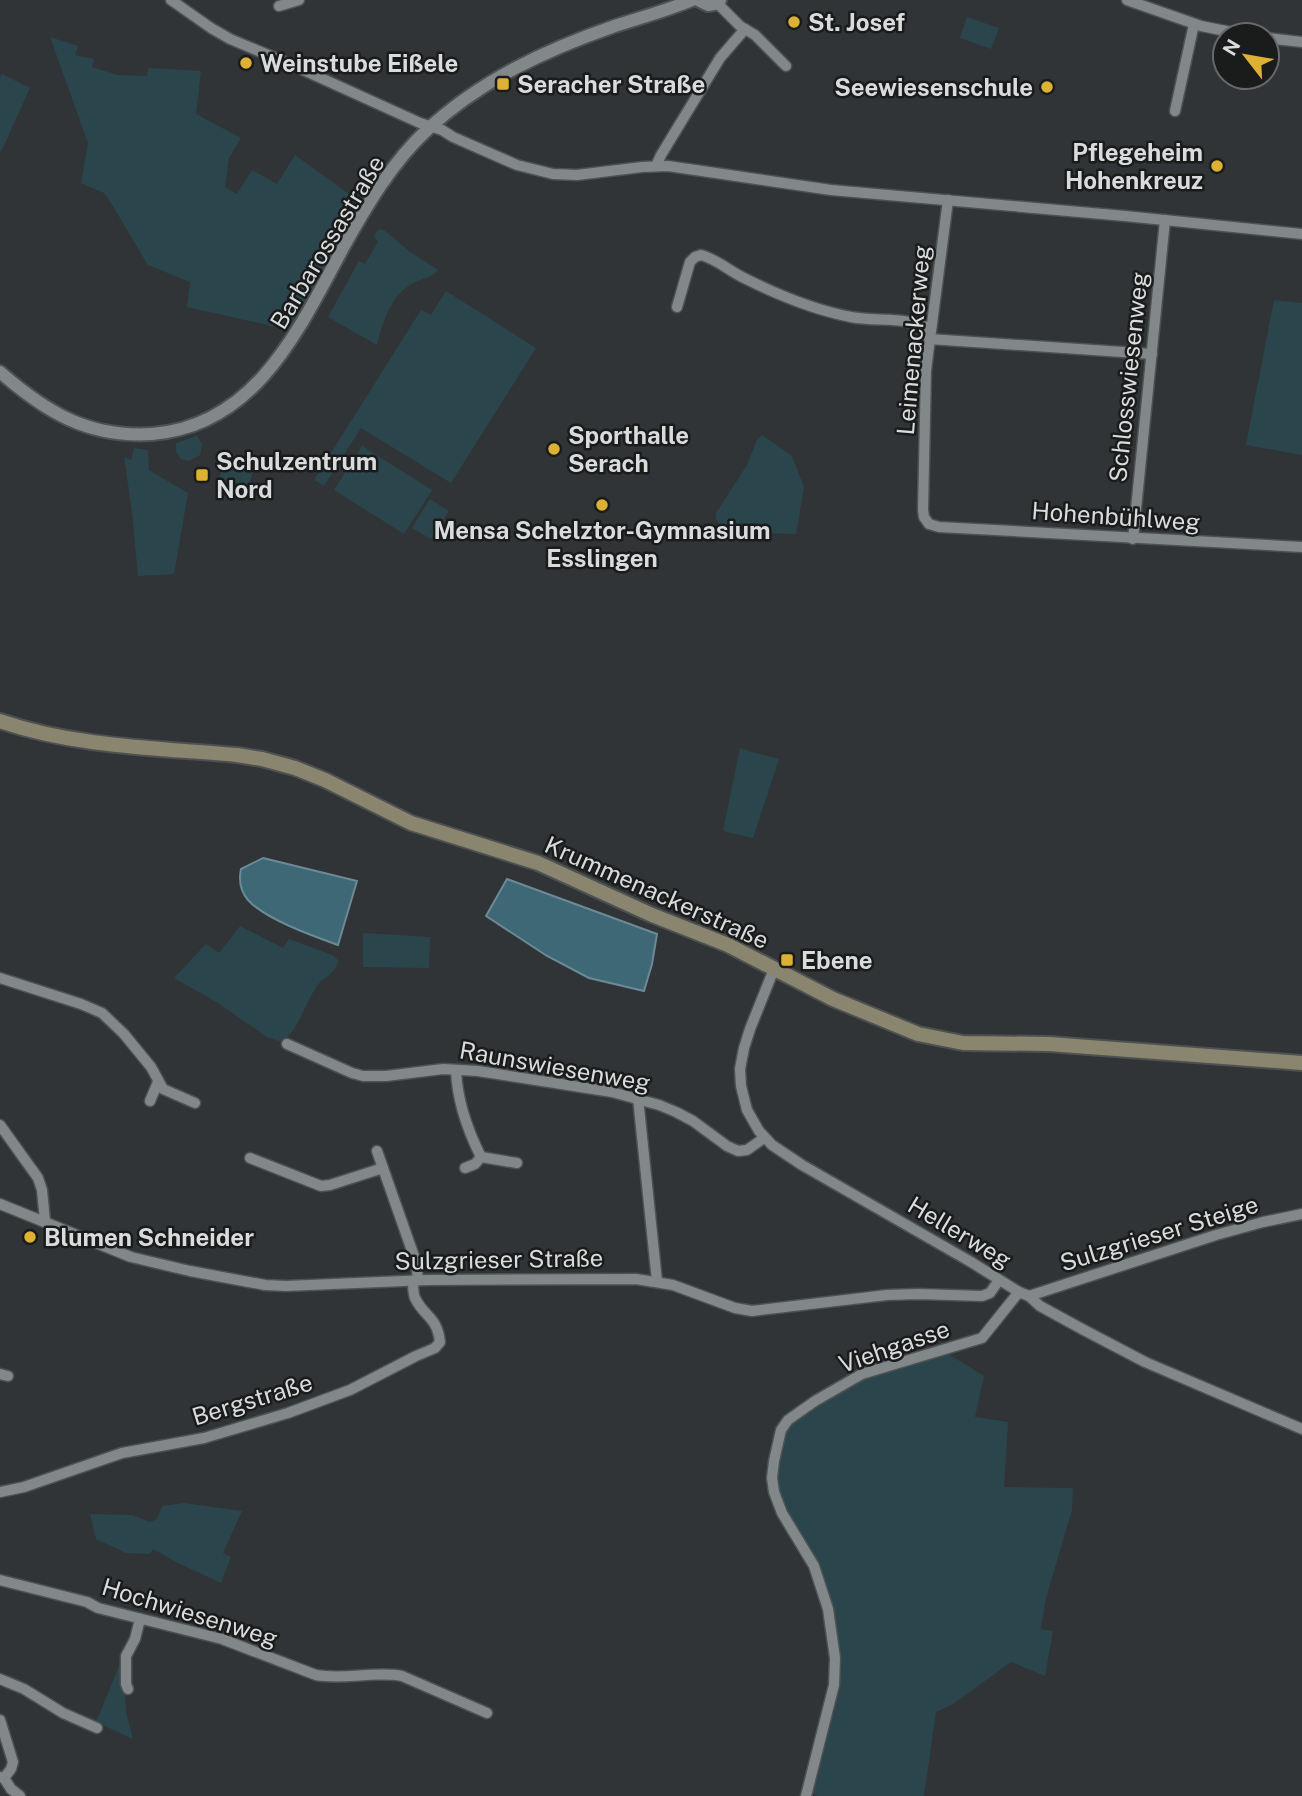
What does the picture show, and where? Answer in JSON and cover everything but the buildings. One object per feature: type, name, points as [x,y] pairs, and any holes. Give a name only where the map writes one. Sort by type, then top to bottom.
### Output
[{"type":"main road","name":"Krummenackerstraße","points":[[0,721],[77,740],[237,755],[295,768],[411,823],[550,868],[652,915],[728,945],[833,999],[918,1034],[974,1044],[1049,1044],[1302,1063]]},
{"type":"street","points":[[171,0],[211,29],[239,43],[517,165],[544,173],[577,175],[656,166],[698,169],[831,190],[1302,234]]},
{"type":"street","name":"Barbarossastraße","points":[[0,372],[62,418],[108,432],[135,435],[166,432],[201,422],[217,414],[250,390],[281,356],[306,317],[366,209],[402,157],[430,127],[470,95],[520,66],[595,33],[692,0]]},
{"type":"street","points":[[698,0],[708,5],[718,1],[786,66]]},
{"type":"street","points":[[1127,0],[1211,28]]},
{"type":"street","points":[[279,6],[294,1]]},
{"type":"street","points":[[1175,111],[1194,24]]},
{"type":"street","points":[[656,166],[720,58],[745,29]]},
{"type":"street","points":[[1281,40],[1302,42]]},
{"type":"street","name":"Leimenackerweg","points":[[929,524],[923,510],[925,398],[930,334],[948,200]]},
{"type":"street","name":"Schlosswiesenweg","points":[[1133,539],[1165,220]]},
{"type":"street","points":[[677,307],[689,265],[695,257],[705,256],[773,292],[859,318],[914,321],[930,334],[1152,354]]},
{"type":"street","name":"Hohenbühlweg","points":[[929,524],[939,527],[1133,539],[1302,547]]},
{"type":"street","name":"Hellerweg","points":[[774,969],[750,1029],[740,1069],[741,1086],[753,1121],[764,1138],[776,1149],[951,1250],[1046,1310],[1126,1353],[1302,1429]]},
{"type":"street","points":[[0,978],[102,1013],[124,1034],[169,1093],[195,1103]]},
{"type":"street","name":"Raunswiesenweg","points":[[287,1044],[363,1076],[386,1076],[438,1069],[478,1071],[588,1087],[638,1098],[693,1121],[738,1151],[747,1150],[764,1138]]},
{"type":"street","points":[[456,1070],[458,1087],[481,1157]]},
{"type":"street","points":[[150,1101],[158,1082]]},
{"type":"street","points":[[638,1098],[657,1281]]},
{"type":"street","points":[[0,1125],[38,1178],[45,1222]]},
{"type":"street","points":[[377,1150],[416,1262],[415,1281]]},
{"type":"street","points":[[481,1157],[517,1163]]},
{"type":"street","points":[[465,1168],[475,1164],[481,1157]]},
{"type":"street","points":[[250,1158],[321,1186],[383,1168]]},
{"type":"street","name":"Sulzgrieser Straße","points":[[0,1204],[131,1257],[255,1284],[286,1286],[415,1281],[625,1279],[673,1285],[735,1308],[752,1311],[870,1296],[982,1296],[990,1293],[999,1280]]},
{"type":"street","name":"Sulzgrieser Steige","points":[[1024,1294],[1216,1235],[1302,1214]]},
{"type":"street","name":"Bergstraße","points":[[0,1492],[24,1488],[122,1453],[204,1438],[289,1413],[350,1390],[435,1348],[440,1342],[438,1330],[415,1298],[415,1281]]},
{"type":"street","name":"Viehgasse","points":[[806,1796],[834,1685],[835,1658],[828,1609],[814,1566],[782,1513],[774,1492],[772,1474],[780,1433],[788,1420],[862,1374],[980,1339],[1024,1294]]},
{"type":"street","name":"Hochwiesenweg","points":[[0,1580],[222,1639],[317,1675],[402,1676],[487,1713]]},
{"type":"street","points":[[128,1689],[126,1656],[141,1619]]},
{"type":"street","points":[[0,1679],[97,1728]]},
{"type":"street","points":[[0,1720],[13,1762],[11,1769],[2,1778],[20,1796]]},
{"type":"shaded area","points":[[967,17],[999,28],[991,49],[960,38]]},
{"type":"shaded area","points":[[50,37],[78,46],[75,55],[94,59],[92,67],[117,75],[147,76],[148,68],[201,71],[196,114],[241,138],[229,158],[225,187],[237,194],[252,170],[277,184],[295,155],[360,202],[289,330],[187,307],[190,282],[148,265],[104,193],[81,183],[88,143]]},
{"type":"shaded area","points":[[2,74],[30,88],[0,154],[0,78]]},
{"type":"shaded area","points":[[379,229],[438,270],[405,288],[393,302],[377,345],[328,317],[359,261],[365,264],[378,242],[374,236]]},
{"type":"shaded area","points":[[446,291],[536,348],[451,483],[361,428],[324,486],[314,480],[421,310],[431,315]]},
{"type":"shaded area","points":[[1274,300],[1302,303],[1302,455],[1246,445]]},
{"type":"shaded area","points":[[762,435],[792,456],[804,487],[796,534],[725,532],[716,519],[716,513],[747,465],[757,440]]},
{"type":"shaded area","points":[[197,436],[202,444],[200,455],[189,461],[181,459],[176,452],[176,443]]},
{"type":"shaded area","points":[[362,446],[432,490],[404,534],[334,490]]},
{"type":"shaded area","points":[[134,448],[148,450],[149,470],[188,493],[174,574],[138,576],[124,457],[131,460]]},
{"type":"shaded area","points":[[225,458],[254,466],[249,487],[219,478]]},
{"type":"shaded area","points":[[430,499],[449,511],[431,539],[412,528]]},
{"type":"shaded area","points":[[740,748],[779,759],[753,838],[723,831]]},
{"type":"shaded area","points":[[263,858],[357,881],[338,945],[277,920],[248,900],[241,885],[241,869]]},
{"type":"shaded area","points":[[507,879],[657,934],[644,991],[589,978],[547,956],[486,916]]},
{"type":"shaded area","points":[[240,926],[283,948],[289,939],[332,955],[338,960],[333,972],[317,986],[290,1035],[284,1040],[267,1037],[218,1003],[174,978],[206,944],[219,953]]},
{"type":"shaded area","points":[[363,933],[430,937],[429,968],[363,967]]},
{"type":"shaded area","points":[[945,1353],[984,1376],[975,1417],[1008,1422],[1004,1487],[1073,1488],[1072,1510],[1046,1598],[1041,1629],[1053,1631],[1045,1676],[1011,1662],[953,1704],[936,1712],[924,1796],[817,1796],[810,1789],[838,1686],[822,1576],[814,1556],[782,1507],[775,1481],[782,1439],[788,1427],[811,1409],[869,1375]]},
{"type":"shaded area","points":[[184,1503],[242,1511],[223,1553],[231,1557],[221,1583],[153,1549],[150,1554],[126,1553],[96,1539],[90,1514],[132,1515],[150,1522],[157,1519],[162,1506]]},
{"type":"shaded area","points":[[123,1657],[126,1712],[133,1739],[96,1722]]},
{"type":"place","name":"St. Josef","points":[[794,22]]},
{"type":"place","name":"Weinstube Eißele","points":[[246,63]]},
{"type":"place","name":"Seracher Straße","points":[[503,84]]},
{"type":"place","name":"Seewiesenschule","points":[[1047,87]]},
{"type":"place","name":"Pflegeheim Hohenkreuz","points":[[1217,166]]},
{"type":"place","name":"Sporthalle Serach","points":[[554,449]]},
{"type":"place","name":"Schulzentrum Nord","points":[[202,475]]},
{"type":"place","name":"Mensa Schelztor-Gymnasium Esslingen","points":[[602,505]]},
{"type":"place","name":"Ebene","points":[[787,960]]},
{"type":"place","name":"Blumen Schneider","points":[[30,1237]]}]
